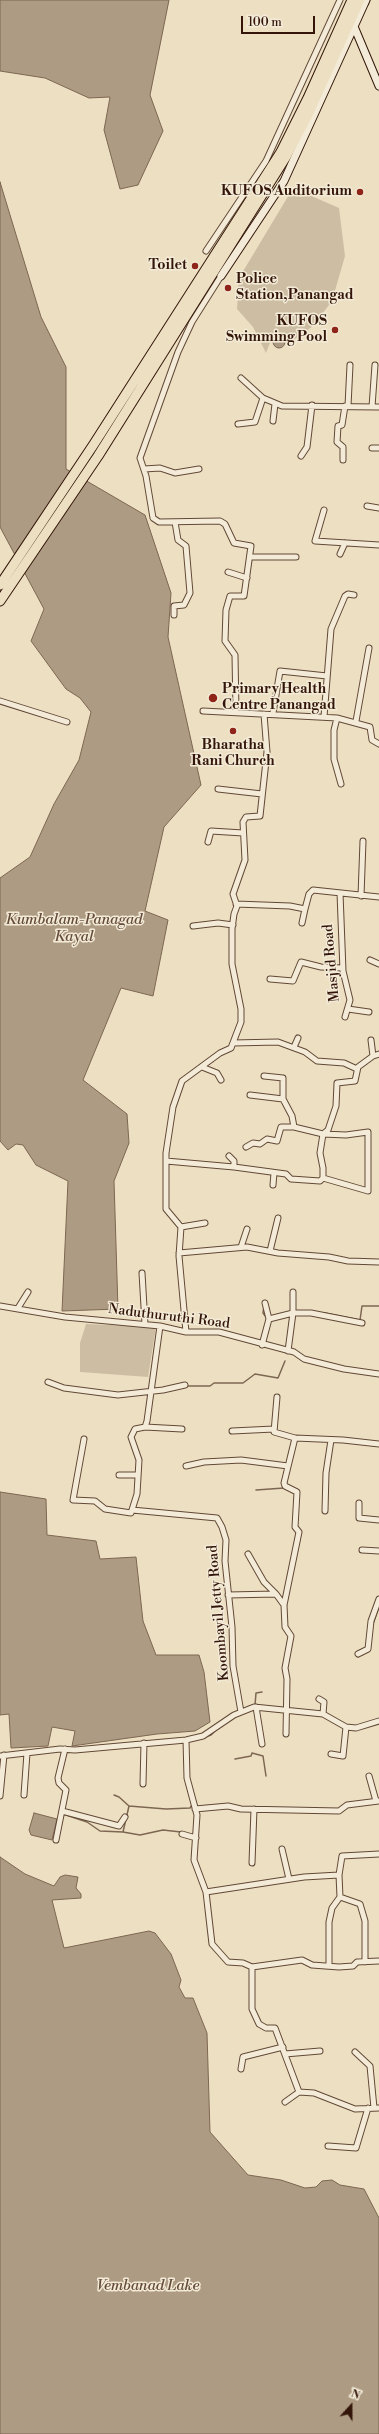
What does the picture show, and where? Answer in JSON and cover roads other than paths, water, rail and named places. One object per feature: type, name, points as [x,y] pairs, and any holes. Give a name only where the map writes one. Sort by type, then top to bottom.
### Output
[{"type":"highway","points":[[0,602],[98,456],[287,155],[353,22],[360,0]]},
{"type":"highway","points":[[350,2],[353,22]]},
{"type":"highway","points":[[0,585],[94,444],[281,152],[305,105],[350,2]]},
{"type":"street","points":[[206,251],[266,161],[340,0]]},
{"type":"street","points":[[236,712],[235,654],[225,641],[226,610],[230,596],[244,596],[250,556],[250,545],[234,543],[225,524],[220,521],[158,522],[153,518],[144,469],[140,458],[178,352],[192,322],[284,181],[353,22],[366,0]]},
{"type":"street","points":[[353,22],[379,86]]},
{"type":"street","points":[[343,460],[343,448],[337,442],[338,426],[342,425],[346,406],[350,365]]},
{"type":"street","points":[[372,407],[376,365]]},
{"type":"street","points":[[241,378],[263,398],[275,404],[379,407]]},
{"type":"street","points":[[238,424],[255,422],[263,398]]},
{"type":"street","points":[[273,421],[275,404]]},
{"type":"street","points":[[301,456],[307,448],[312,405]]},
{"type":"street","points":[[372,448],[379,448]]},
{"type":"street","points":[[144,469],[160,468],[175,473],[198,469]]},
{"type":"street","points":[[367,506],[379,508]]},
{"type":"street","points":[[324,510],[315,541],[379,545]]},
{"type":"street","points":[[174,615],[174,606],[184,605],[190,593],[186,546],[178,540],[175,522]]},
{"type":"street","points":[[340,554],[345,543]]},
{"type":"street","points":[[250,556],[296,557]]},
{"type":"street","points":[[228,572],[247,578]]},
{"type":"street","points":[[324,717],[331,629],[345,596],[354,595]]},
{"type":"street","points":[[356,721],[370,648]]},
{"type":"street","points":[[273,713],[280,671],[327,676]]},
{"type":"street","points":[[0,701],[67,722]]},
{"type":"street","points":[[203,711],[264,714],[273,713],[356,721],[370,727],[372,740],[379,744]]},
{"type":"street","points":[[186,1332],[179,1253],[181,1227],[166,1210],[166,1161],[173,1107],[182,1081],[220,1053],[230,1048],[241,1022],[241,1009],[232,964],[233,925],[237,905],[234,891],[245,860],[243,822],[246,817],[260,816],[267,752],[264,714]]},
{"type":"street","points":[[337,718],[334,730],[334,759],[341,784]]},
{"type":"street","points":[[218,789],[262,794]]},
{"type":"street","points":[[208,842],[211,831],[243,834]]},
{"type":"street","points":[[361,896],[363,841]]},
{"type":"street","name":"Masjid Road","points":[[302,923],[309,894],[313,890],[340,893],[342,968],[350,992],[348,1009],[369,1012]]},
{"type":"street","points":[[340,893],[379,897]]},
{"type":"street","points":[[237,905],[290,906],[305,909]]},
{"type":"street","points":[[193,926],[218,924],[233,925]]},
{"type":"street","points":[[370,960],[379,964]]},
{"type":"street","points":[[270,979],[293,981],[300,962],[321,967],[342,968]]},
{"type":"street","points":[[345,1017],[348,1009]]},
{"type":"street","points":[[294,1047],[298,1038]]},
{"type":"street","points":[[371,1040],[372,1056]]},
{"type":"street","points":[[233,1043],[278,1042],[294,1047],[317,1061],[344,1063],[357,1069]]},
{"type":"street","points":[[323,1178],[320,1153],[323,1134],[328,1130],[334,1112],[337,1083],[354,1081],[357,1069],[372,1056],[379,1054]]},
{"type":"street","points":[[202,1067],[218,1073],[221,1080]]},
{"type":"street","points":[[264,1076],[284,1078],[283,1099],[292,1116],[294,1127]]},
{"type":"street","points":[[250,1095],[283,1099]]},
{"type":"street","points":[[166,1161],[234,1167],[274,1173],[315,1183],[323,1178],[368,1191],[368,1132],[346,1135],[323,1134],[294,1127],[281,1127],[278,1141],[267,1139],[260,1144],[253,1143],[246,1147]]},
{"type":"street","points":[[229,1156],[234,1161],[234,1167]]},
{"type":"street","points":[[273,1185],[274,1173]]},
{"type":"street","points":[[270,1251],[278,1218]]},
{"type":"street","points":[[181,1227],[205,1223]]},
{"type":"street","points":[[241,1247],[247,1228]]},
{"type":"street","points":[[179,1253],[241,1247],[329,1256],[348,1261],[379,1262]]},
{"type":"street","points":[[142,1273],[145,1324]]},
{"type":"street","points":[[18,1308],[28,1292]]},
{"type":"street","points":[[288,1350],[293,1313],[293,1292]]},
{"type":"street","points":[[262,1345],[269,1319],[265,1303]]},
{"type":"street","name":"Naduthuruthi Road","points":[[0,1306],[64,1317],[160,1326],[186,1332],[218,1332],[262,1345],[288,1350],[304,1359],[344,1369],[379,1374]]},
{"type":"street","points":[[269,1319],[293,1313],[311,1313],[362,1323]]},
{"type":"street","points":[[145,1427],[152,1391],[160,1326]]},
{"type":"street","points":[[48,1382],[64,1388],[104,1394],[152,1391],[185,1385]]},
{"type":"street","points":[[277,1397],[274,1429],[277,1434],[296,1438],[379,1444]]},
{"type":"street","points":[[132,1510],[137,1494],[139,1460],[131,1437],[135,1429],[145,1427],[182,1429]]},
{"type":"street","points":[[232,1431],[274,1429]]},
{"type":"street","points":[[286,1734],[285,1710],[287,1679],[285,1668],[291,1636],[285,1627],[284,1604],[299,1532],[295,1527],[297,1494],[295,1490],[286,1486],[288,1466],[296,1438]]},
{"type":"street","name":"Koombayil Jetty Road","points":[[84,1439],[73,1500],[95,1501],[105,1509],[130,1513],[132,1510],[217,1518],[226,1540],[225,1561],[233,1666],[241,1712]]},
{"type":"street","points":[[325,1511],[326,1473],[331,1440]]},
{"type":"street","points":[[186,1466],[204,1462],[241,1460],[288,1466]]},
{"type":"street","points":[[119,1475],[138,1475]]},
{"type":"street","points":[[360,1504],[359,1518],[379,1520]]},
{"type":"street","points":[[362,1550],[379,1551]]},
{"type":"street","points":[[248,1554],[264,1582],[284,1604]]},
{"type":"street","points":[[228,1595],[276,1594]]},
{"type":"street","points":[[358,1654],[368,1649],[371,1622],[379,1599]]},
{"type":"street","points":[[319,1699],[324,1702],[323,1714]]},
{"type":"street","points":[[256,1707],[262,1744]]},
{"type":"street","points":[[0,1796],[2,1756],[65,1749],[186,1740],[203,1736],[241,1712],[256,1707],[323,1714],[346,1727],[356,1728],[379,1721]]},
{"type":"street","points":[[331,1754],[343,1756],[346,1727]]},
{"type":"street","points":[[186,1740],[186,1769],[197,1815],[194,1860],[206,1892],[212,1944],[228,1962],[243,1963],[252,1968],[302,1960],[312,1965],[339,1967],[379,1961]]},
{"type":"street","points":[[142,1784],[144,1743]]},
{"type":"street","points":[[56,1840],[66,1790],[58,1783],[65,1749]]},
{"type":"street","points":[[24,1795],[28,1753]]},
{"type":"street","points":[[195,1809],[228,1806],[254,1809],[339,1811],[347,1805],[378,1801],[369,1776]]},
{"type":"street","points":[[252,1863],[254,1809]]},
{"type":"street","points":[[62,1811],[119,1826],[125,1817]]},
{"type":"street","points":[[182,1834],[196,1838]]},
{"type":"street","points":[[282,1849],[289,1879]]},
{"type":"street","points":[[329,1966],[329,1922],[332,1908],[340,1897],[339,1875],[342,1856],[379,1854]]},
{"type":"street","points":[[206,1892],[289,1879],[339,1875]]},
{"type":"street","points":[[340,1897],[360,1904],[365,1921],[365,1962]]},
{"type":"street","points":[[252,1968],[252,2009],[258,2024],[266,2028],[275,2028],[299,2092]]},
{"type":"street","points":[[241,2069],[243,2057],[283,2047]]},
{"type":"street","points":[[285,2054],[320,2051]]},
{"type":"street","points":[[285,2102],[299,2092],[314,2093],[355,2109],[377,2108],[370,2066],[355,2052]]},
{"type":"street","points":[[328,2146],[356,2148],[368,2108]]},
{"type":"water","points":[[0,0],[169,0],[150,95],[163,131],[138,185],[120,189],[104,130],[110,97],[89,98],[45,78],[0,71]]},
{"type":"water","name":"Kumbalam-Panagad Kayal","points":[[0,182],[41,317],[66,367],[66,469],[145,515],[171,593],[168,637],[201,785],[164,827],[145,911],[168,920],[153,996],[121,988],[83,1080],[127,1114],[129,1143],[114,1181],[118,1309],[62,1311],[68,1181],[36,1165],[23,1145],[16,1144],[8,1150],[0,1141],[0,878],[30,857],[54,804],[79,760],[91,712],[80,698],[66,689],[31,641],[44,609],[0,527]]},
{"type":"water","points":[[277,336],[281,336],[285,342],[281,348],[277,348],[273,344],[273,340]]},
{"type":"water","points":[[0,1492],[46,1499],[47,1535],[96,1541],[100,1559],[136,1557],[143,1621],[156,1655],[199,1655],[204,1672],[210,1722],[195,1731],[157,1734],[72,1746],[75,1731],[52,1727],[48,1746],[11,1748],[9,1714],[0,1715]]},
{"type":"water","points":[[34,1813],[57,1819],[52,1840],[31,1835],[29,1830]]},
{"type":"water","name":"Vembanad Lake","points":[[0,1857],[25,1874],[54,1886],[60,1877],[65,1875],[78,1877],[76,1888],[81,1894],[81,1898],[52,1900],[64,1948],[149,1931],[155,1933],[171,1954],[181,1980],[179,1987],[185,1998],[193,1998],[207,2033],[210,2132],[248,2175],[281,2180],[305,2188],[316,2187],[322,2181],[332,2180],[340,2185],[364,2189],[379,2218],[379,2434],[0,2434]]},
{"type":"waterway","points":[[368,5],[370,0]]},
{"type":"waterway","points":[[264,1306],[263,1313],[266,1317]]},
{"type":"waterway","points":[[325,1313],[360,1320],[362,1306],[379,1306]]},
{"type":"waterway","points":[[299,1311],[313,1311]]},
{"type":"waterway","points":[[186,1386],[210,1386],[214,1383],[243,1383],[255,1374],[278,1378],[285,1361]]},
{"type":"waterway","points":[[256,1490],[284,1488]]},
{"type":"waterway","points":[[373,1624],[379,1607]]},
{"type":"waterway","points":[[255,1705],[256,1693],[262,1692]]},
{"type":"waterway","points":[[205,1737],[211,1735],[215,1731]]},
{"type":"waterway","points":[[235,1759],[251,1756],[252,1753],[263,1756],[266,1776]]},
{"type":"waterway","points":[[63,1814],[87,1822],[100,1831],[123,1832],[129,1806],[119,1797],[114,1795]]},
{"type":"waterway","points":[[129,1806],[166,1809],[190,1808],[192,1805]]},
{"type":"waterway","points":[[123,1832],[140,1835],[163,1830],[181,1832]]},
{"type":"place","name":"KUFOS Auditorium","points":[[360,192]]},
{"type":"place","name":"Toilet","points":[[195,266]]},
{"type":"place","name":"Police Station,Panangad","points":[[228,288]]},
{"type":"place","name":"KUFOS Swimming Pool","points":[[335,330]]},
{"type":"place","name":"Primary Health Centre Panangad","points":[[213,698]]},
{"type":"place","name":"Bharatha Rani Church","points":[[233,731]]}]
